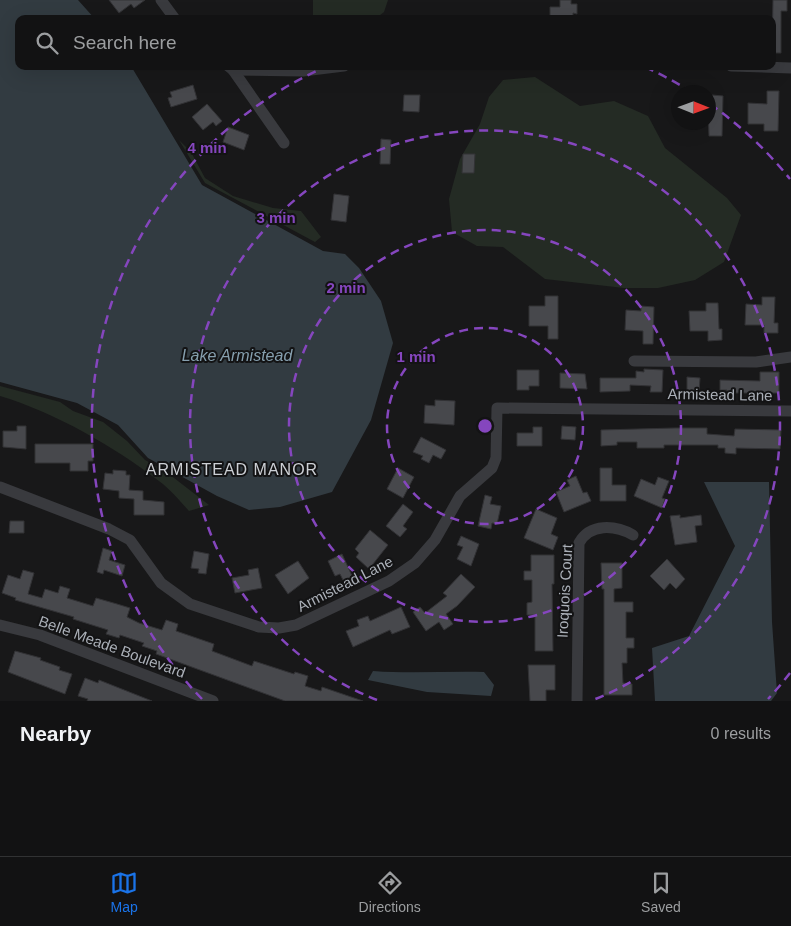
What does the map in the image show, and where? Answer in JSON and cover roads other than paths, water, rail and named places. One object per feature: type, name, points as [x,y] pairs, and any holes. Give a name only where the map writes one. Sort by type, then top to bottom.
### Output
[{"type":"street","points":[[161,0],[172,15]]},
{"type":"street","points":[[776,68],[791,68]]},
{"type":"street","points":[[231,70],[284,143]]},
{"type":"street","points":[[279,70],[311,70]]},
{"type":"street","points":[[634,361],[756,362],[791,357]]},
{"type":"street","name":"Armistead Lane","points":[[0,487],[109,529],[130,540],[161,583],[190,604],[259,627],[279,628],[296,625],[389,581],[415,563],[435,540],[460,496],[492,468],[496,458],[498,408],[791,411]]},
{"type":"street","name":"Iroquois Court","points":[[577,701],[580,543],[584,534],[593,528],[620,528],[633,535]]},
{"type":"street","name":"Belle Meade Boulevard","points":[[0,625],[40,635],[213,701]]},
{"type":"water","name":"Lake Armistead","points":[[0,0],[78,0],[91,15],[15,15],[15,70],[133,70],[202,185],[323,251],[345,254],[359,268],[381,301],[393,343],[371,420],[332,492],[280,507],[249,510],[217,496],[148,458],[118,425],[77,403],[0,382]]},
{"type":"water","points":[[704,482],[769,482],[772,622],[777,693],[771,701],[655,701],[652,648],[689,636],[735,546]]},
{"type":"water","points":[[373,671],[484,672],[494,685],[491,696],[427,692],[368,680]]},
{"type":"district","name":"ARMISTEAD MANOR","points":[[232,469]]}]
